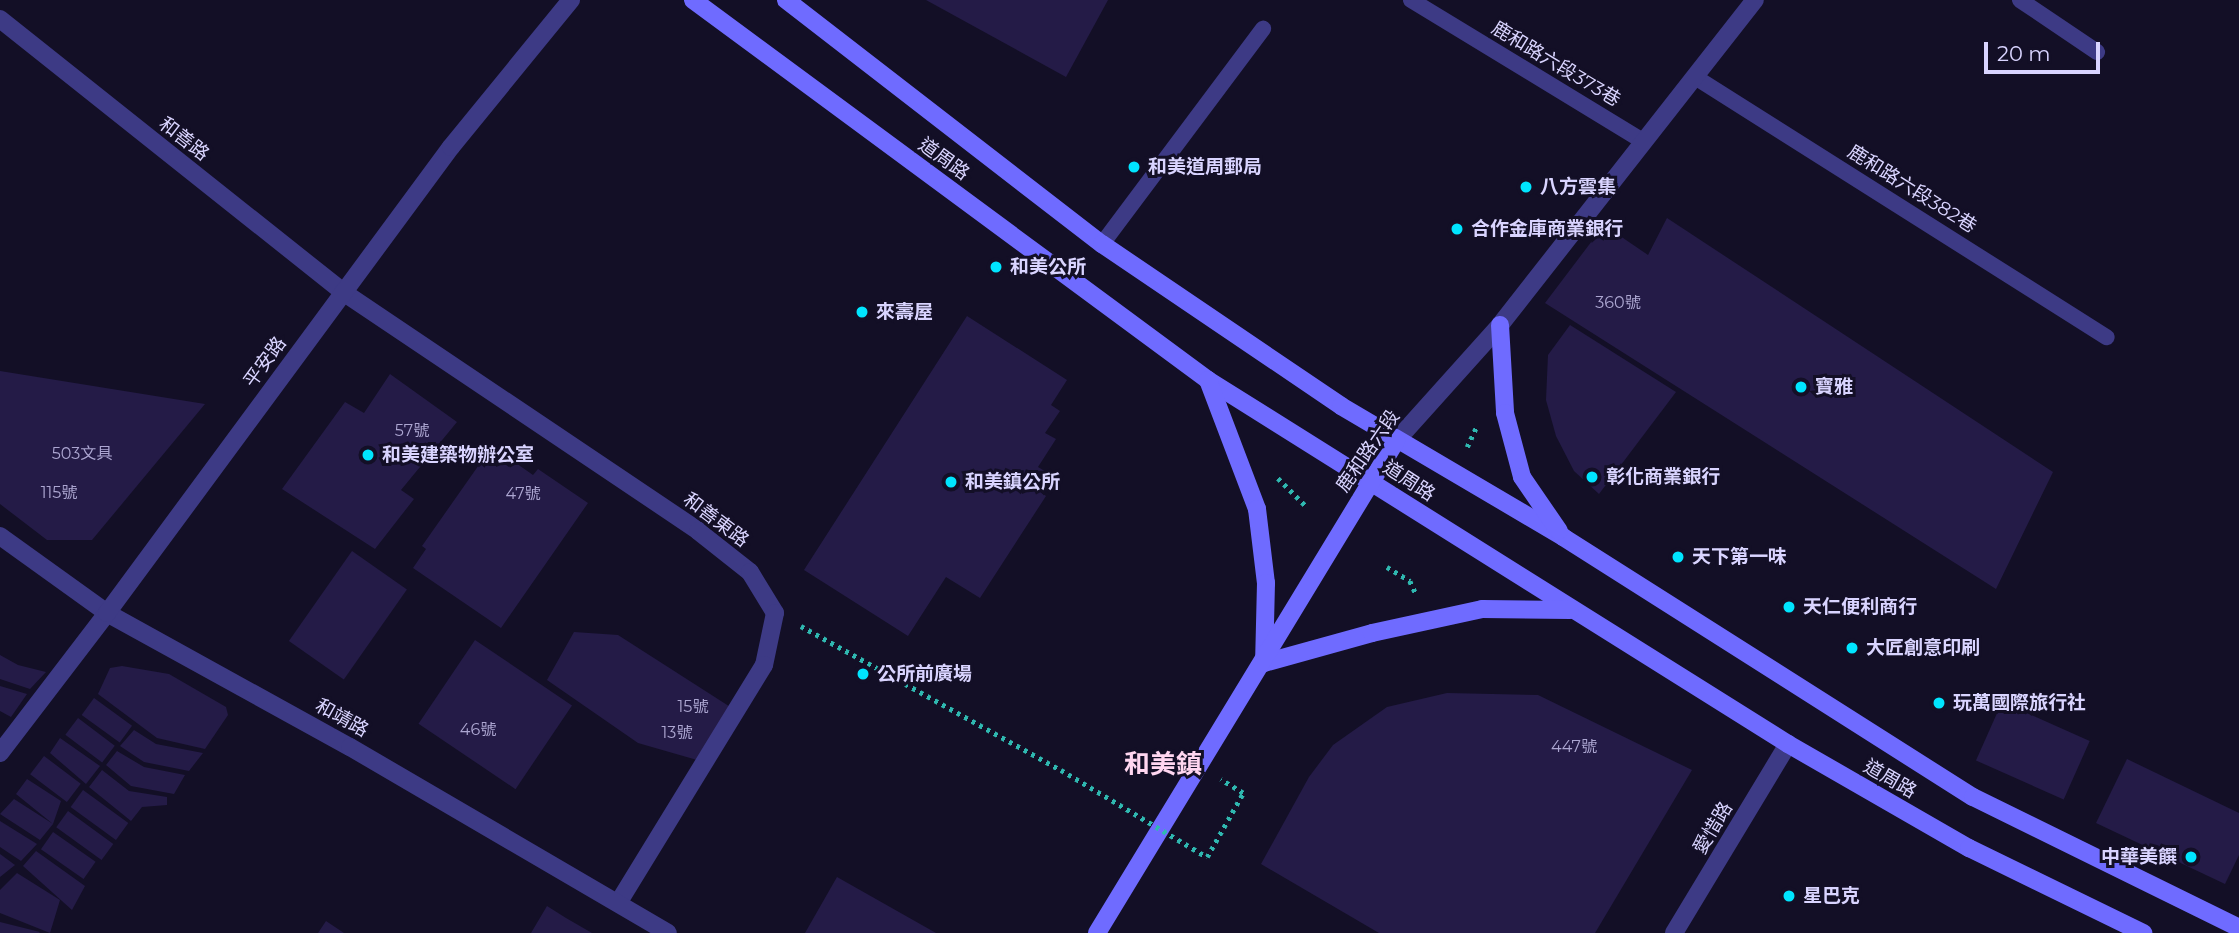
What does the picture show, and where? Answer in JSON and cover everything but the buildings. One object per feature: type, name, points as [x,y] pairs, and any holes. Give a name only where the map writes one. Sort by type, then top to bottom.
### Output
[{"type":"main road","name":"道周路","points":[[693,0],[1209,380],[1788,744],[1969,848],[2143,933]]},
{"type":"main road","name":"道周路","points":[[786,0],[1102,244],[1268,359],[1396,441],[1563,537],[1973,797],[2239,928]]},
{"type":"main road","points":[[1500,325],[1505,413],[1522,477],[1563,537]]},
{"type":"main road","points":[[1209,380],[1257,509],[1266,583],[1264,663],[1372,633],[1482,609],[1572,610]]},
{"type":"main road","name":"鹿和路六段","points":[[1097,933],[1264,663],[1396,441]]},
{"type":"street","name":"平安路","points":[[0,754],[451,147],[571,0]]},
{"type":"street","name":"鹿和路六段","points":[[1396,441],[1500,325],[1755,0]]},
{"type":"street","name":"和善路","points":[[0,19],[342,292]]},
{"type":"street","name":"和善東路","points":[[342,292],[698,531],[750,572],[775,612]]},
{"type":"street","name":"和靖路","points":[[0,536],[107,613],[351,747],[668,933]]},
{"type":"street","points":[[619,902],[764,666],[775,612]]},
{"type":"street","name":"愛惜路","points":[[1674,933],[1788,744]]},
{"type":"lane","name":"鹿和路六段373巷","points":[[1411,0],[1643,141]]},
{"type":"lane","points":[[2020,0],[2097,52]]},
{"type":"lane","points":[[1102,244],[1262,29]]},
{"type":"lane","name":"鹿和路六段382巷","points":[[1695,77],[2107,337]]},
{"type":"path","points":[[1464,452],[1481,419]]},
{"type":"path","points":[[1269,471],[1306,506]]},
{"type":"path","points":[[1387,567],[1410,581],[1417,596]]},
{"type":"path","points":[[775,612],[1061,770],[1207,857],[1243,793]]},
{"type":"place","name":"和美道周郵局","points":[[1134,167]]},
{"type":"place","name":"八方雲集","points":[[1526,187]]},
{"type":"place","name":"合作金庫商業銀行","points":[[1457,229]]},
{"type":"place","name":"和美公所","points":[[996,267]]},
{"type":"place","name":"來壽屋","points":[[862,312]]},
{"type":"place","name":"寶雅","points":[[1801,387]]},
{"type":"place","name":"和美建築物辦公室","points":[[368,455]]},
{"type":"place","name":"彰化商業銀行","points":[[1592,477]]},
{"type":"place","name":"和美鎮公所","points":[[951,482]]},
{"type":"place","name":"天下第一味","points":[[1678,557]]},
{"type":"place","name":"天仁便利商行","points":[[1789,607]]},
{"type":"place","name":"大匠創意印刷","points":[[1852,648]]},
{"type":"place","name":"公所前廣場","points":[[863,674]]},
{"type":"place","name":"玩萬國際旅行社","points":[[1939,703]]},
{"type":"place","name":"中華美饌","points":[[2191,857]]},
{"type":"place","name":"星巴克","points":[[1789,896]]},
{"type":"district","name":"和美鎮","points":[[1163,765]]}]
